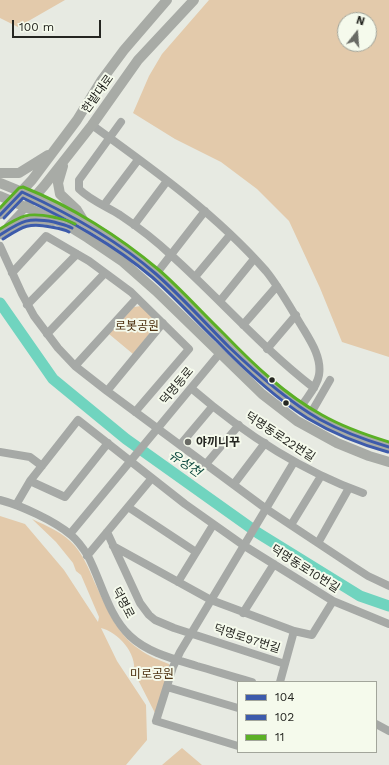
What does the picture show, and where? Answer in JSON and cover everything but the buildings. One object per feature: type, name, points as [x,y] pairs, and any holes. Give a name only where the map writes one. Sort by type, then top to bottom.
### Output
[{"type":"main road","name":"한밭대로","points":[[13,201],[22,192],[78,120],[101,81],[124,50],[167,0]]},
{"type":"main road","name":"한밭대로","points":[[26,207],[92,125],[138,60],[194,0]]},
{"type":"main road","points":[[0,173],[19,173],[46,155],[52,154]]},
{"type":"main road","points":[[65,159],[58,183],[60,194],[77,210],[85,223]]},
{"type":"main road","points":[[0,183],[22,192],[85,223],[124,247],[190,306],[240,357],[301,407],[337,428],[366,440],[389,447]]},
{"type":"main road","points":[[0,196],[66,225],[122,261],[156,290],[262,394],[297,421],[337,443],[368,456],[389,462]]},
{"type":"street","points":[[122,122],[79,180],[79,189],[134,225],[171,255],[220,301],[267,349],[314,388]]},
{"type":"street","points":[[92,125],[205,211],[254,259],[277,286],[296,315],[314,348],[317,357],[319,375],[314,388],[301,407]]},
{"type":"street","points":[[104,206],[138,160]]},
{"type":"street","points":[[134,225],[167,181]]},
{"type":"street","points":[[0,215],[13,201]]},
{"type":"street","points":[[0,234],[26,207]]},
{"type":"street","points":[[156,274],[205,211]]},
{"type":"street","points":[[0,234],[19,223],[36,219],[66,225]]},
{"type":"street","points":[[195,277],[230,235]]},
{"type":"street","points":[[12,273],[46,236],[78,254],[137,298],[189,348],[135,412]]},
{"type":"street","points":[[0,246],[27,304],[47,334],[74,366],[135,412],[155,431],[180,445],[265,508],[368,576],[389,586]]},
{"type":"street","points":[[27,304],[78,254]]},
{"type":"street","points":[[220,301],[254,259]]},
{"type":"street","points":[[47,334],[105,273]]},
{"type":"street","points":[[243,325],[277,286]]},
{"type":"street","points":[[74,366],[137,298]]},
{"type":"street","points":[[267,349],[296,315]]},
{"type":"street","points":[[107,391],[163,323]]},
{"type":"street","name":"덕명동로","points":[[132,460],[220,353]]},
{"type":"street","points":[[311,414],[330,380]]},
{"type":"street","name":"덕명동로22번길","points":[[191,388],[212,406],[294,462],[321,476],[363,493]]},
{"type":"street","points":[[180,445],[212,406]]},
{"type":"street","name":"덕명동로10번길","points":[[42,466],[78,420],[108,444],[132,460],[152,478],[213,524],[334,601],[389,624]]},
{"type":"street","points":[[206,464],[239,425]]},
{"type":"street","points":[[234,484],[265,443]]},
{"type":"street","points":[[30,481],[65,497],[108,444]]},
{"type":"street","points":[[0,452],[30,457],[42,466],[30,481],[16,505]]},
{"type":"street","points":[[70,534],[132,460]]},
{"type":"street","points":[[265,508],[294,462]]},
{"type":"street","points":[[291,525],[321,476]]},
{"type":"street","points":[[87,556],[152,478]]},
{"type":"street","points":[[318,544],[349,488]]},
{"type":"street","name":"덕명로","points":[[0,500],[16,505],[54,524],[70,534],[87,556],[113,612],[122,627],[131,637],[155,652],[176,660],[249,681]]},
{"type":"street","points":[[128,506],[196,552]]},
{"type":"street","name":"덕명로97번길","points":[[237,746],[156,721],[176,660],[265,508]]},
{"type":"street","points":[[178,582],[213,524]]},
{"type":"street","name":"덕명로97번길","points":[[107,532],[140,603],[149,615],[163,624],[285,664],[294,630]]},
{"type":"street","name":"덕명로97번길","points":[[113,546],[211,600],[243,613],[312,635],[334,601]]},
{"type":"street","points":[[243,613],[274,564]]},
{"type":"street","points":[[280,681],[285,664]]},
{"type":"street","points":[[167,687],[237,708]]},
{"type":"street","points":[[377,725],[389,731]]},
{"type":"green space","points":[[0,0],[65,0],[18,27],[0,18]]},
{"type":"green space","points":[[209,0],[389,0],[389,357],[342,342],[320,288],[289,221],[257,189],[221,162],[175,139],[133,113],[149,76],[162,54]]},
{"type":"green space","name":"로봇공원","points":[[141,306],[157,321],[156,326],[133,354],[109,334],[134,307]]},
{"type":"green space","name":"미로공원","points":[[0,516],[25,524],[64,570],[98,622],[99,617],[81,575],[76,571],[73,563],[56,542],[32,519],[55,530],[71,541],[84,559],[107,610],[124,636],[142,651],[169,664],[170,666],[156,715],[134,672],[132,658],[125,644],[114,634],[101,628],[117,661],[146,705],[147,740],[126,765],[0,765]]},
{"type":"green space","points":[[182,748],[202,765],[162,765]]},
{"type":"waterway","name":"유성천","points":[[0,303],[53,379],[126,439],[258,533],[360,596],[389,606]]},
{"type":"transit line","name":"11","points":[[0,208],[19,188],[23,187],[59,203],[94,223],[128,246],[159,270],[176,285],[258,368],[295,398],[308,407],[338,423],[363,434],[389,442]]},
{"type":"transit line","name":"104","points":[[0,215],[22,192],[58,209],[109,238],[156,274],[239,357],[272,386],[319,419],[362,438],[389,447]]},
{"type":"transit line","name":"102","points":[[4,218],[23,198],[90,233],[122,254],[152,277],[238,362],[295,410],[326,429],[356,442],[388,452]]},
{"type":"transit line","name":"11","points":[[0,229],[20,218],[31,215],[53,217],[75,224]]},
{"type":"transit line","name":"104","points":[[0,235],[20,223],[31,220],[54,222],[72,228]]},
{"type":"transit line","name":"102","points":[[3,239],[20,229],[31,225],[60,229],[69,232]]},
{"type":"place","name":"야끼니꾸","points":[[188,442]]}]
